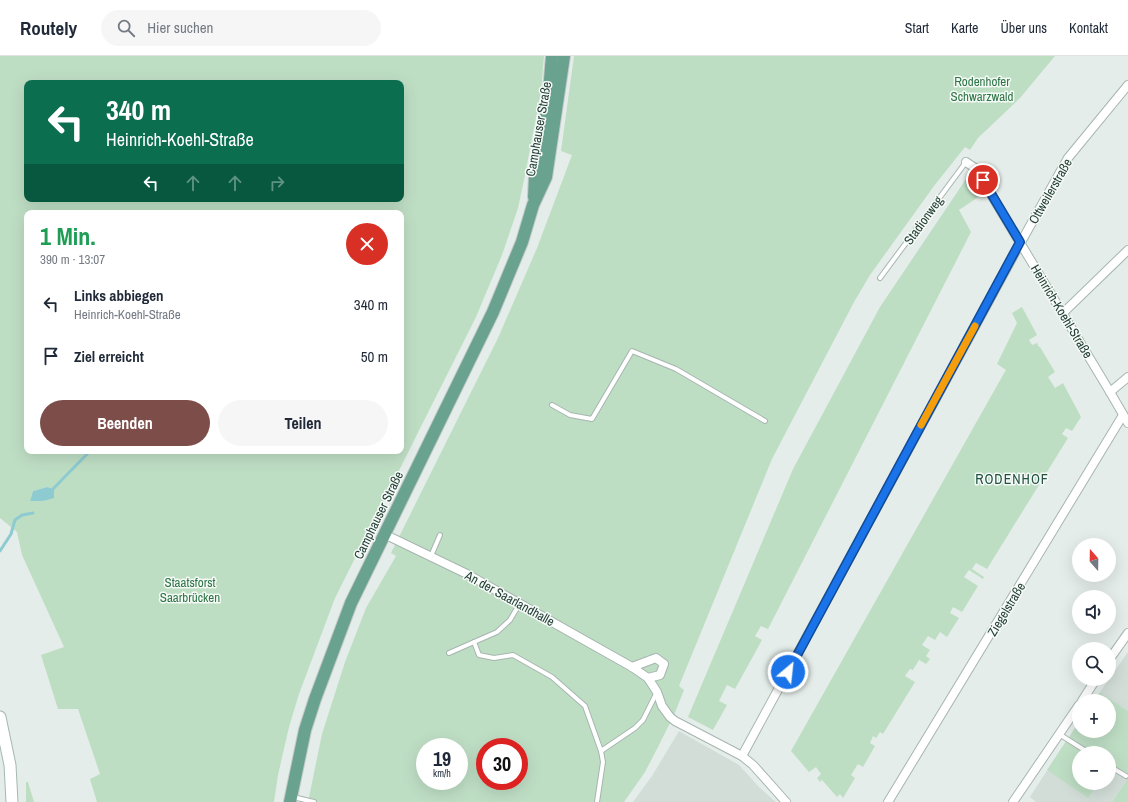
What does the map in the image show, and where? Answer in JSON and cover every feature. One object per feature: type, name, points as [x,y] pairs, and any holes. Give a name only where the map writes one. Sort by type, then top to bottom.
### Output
[{"type":"main road","name":"Camphauser Straße","points":[[533,205],[535,176],[548,103],[552,56]]},
{"type":"main road","name":"Camphauser Straße","points":[[290,799],[305,730],[329,659],[351,603],[493,312],[514,262],[533,205],[546,177],[552,148],[564,56]]},
{"type":"main road","points":[[0,717],[10,765],[12,802]]},
{"type":"street","name":"Ottweilerstraße","points":[[742,756],[1020,242],[1068,158],[1128,85]]},
{"type":"street","name":"Heinrich-Koehl-Straße","points":[[966,162],[975,168],[1128,423]]},
{"type":"street","points":[[1063,313],[1128,250]]},
{"type":"street","points":[[1110,392],[1128,377]]},
{"type":"street","name":"Ziegelstraße","points":[[888,802],[1123,415]]},
{"type":"street","name":"An der Saarlandhalle","points":[[384,534],[467,574],[632,667],[648,678],[657,692],[662,706],[675,721],[742,756]]},
{"type":"street","points":[[1116,650],[1128,633]]},
{"type":"street","points":[[632,667],[656,658],[664,664],[660,675],[648,678]]},
{"type":"street","points":[[1013,802],[1072,715]]},
{"type":"street","points":[[742,756],[753,765],[786,802]]},
{"type":"lane","name":"Stadionweg","points":[[880,278],[966,162]]},
{"type":"lane","points":[[552,405],[570,415],[592,419],[632,351],[676,369],[765,420]]},
{"type":"lane","points":[[431,556],[440,535]]},
{"type":"lane","points":[[449,653],[497,632],[510,620],[520,603]]},
{"type":"lane","points":[[474,642],[479,655],[494,658],[513,655],[552,677],[585,706],[601,751],[603,762],[597,802]]},
{"type":"lane","points":[[601,751],[635,728],[643,720],[657,692]]},
{"type":"lane","points":[[1059,734],[1078,746]]},
{"type":"lane","points":[[1116,770],[1126,776]]},
{"type":"lane","points":[[290,799],[314,802]]},
{"type":"shaded area","points":[[1128,652],[1128,711],[1116,703],[1116,694],[1103,694],[1100,692],[1104,686],[1116,686],[1116,669]]},
{"type":"shaded area","points":[[679,731],[739,765],[759,787],[776,802],[633,802],[652,776]]},
{"type":"shaded area","points":[[1066,741],[1072,747],[1072,790],[1116,790],[1116,773],[1127,780],[1112,802],[1036,802],[1030,797]]},
{"type":"green space","name":"Staatsforst Saarbrücken","points":[[0,56],[544,56],[541,92],[524,180],[518,208],[502,255],[476,317],[335,598],[299,694],[289,727],[278,775],[274,802],[97,802],[90,779],[100,774],[78,709],[58,709],[41,655],[64,647],[22,555],[17,532],[0,518]],"holes":[[[47,487],[54,489],[44,501],[30,501],[33,491]]]},
{"type":"green space","name":"Rodenhofer Schwarzwald","points":[[574,56],[1055,56],[1020,98],[978,138],[970,150],[965,147],[934,186],[870,275],[854,302],[772,459],[679,686],[684,690],[674,715],[645,772],[624,802],[308,802],[322,734],[345,662],[366,608],[396,556],[391,553],[498,338],[537,248],[572,155],[561,151]]},
{"type":"green space","points":[[972,177],[983,194],[959,210],[971,232],[768,629],[761,626],[755,636],[762,640],[735,689],[727,685],[719,701],[727,705],[713,730],[688,717],[793,469],[880,307],[966,179]]},
{"type":"green space","points":[[1022,307],[1037,335],[1029,340],[1032,345],[1037,343],[1055,372],[1048,377],[1055,388],[1063,383],[1081,417],[1072,431],[1066,428],[1062,434],[1068,438],[987,569],[976,563],[972,569],[984,577],[983,579],[969,570],[964,577],[978,586],[962,612],[953,607],[950,613],[959,618],[947,637],[940,632],[935,640],[928,636],[922,645],[930,650],[926,656],[930,659],[926,664],[919,660],[913,670],[910,669],[905,676],[915,682],[883,734],[880,732],[876,738],[873,736],[870,743],[875,746],[863,767],[858,764],[851,775],[855,778],[843,798],[840,794],[837,797],[822,780],[820,782],[817,778],[821,774],[816,767],[809,772],[791,751],[1006,370],[997,364],[1017,323],[1012,313]]},
{"type":"green space","points":[[1116,703],[1128,711],[1128,802],[1112,802],[1127,780],[1116,773],[1116,746],[1072,746],[1072,787],[1047,770],[1072,732],[1072,738],[1116,738]]},
{"type":"green space","points":[[26,782],[28,782],[34,802],[26,802]]},
{"type":"green space","points":[[1076,790],[1093,790],[1088,798]]},
{"type":"water","points":[[47,487],[54,489],[54,498],[43,501],[30,501],[33,491]]},
{"type":"waterway","points":[[51,491],[87,454]]},
{"type":"waterway","points":[[0,551],[11,534],[15,520],[22,515],[33,513]]},
{"type":"slow traffic","points":[[921,425],[975,326]]},
{"type":"district","name":"RODENHOF","points":[[1012,479]]},
{"type":"route","points":[[788,672],[1020,242],[983,180]]}]
